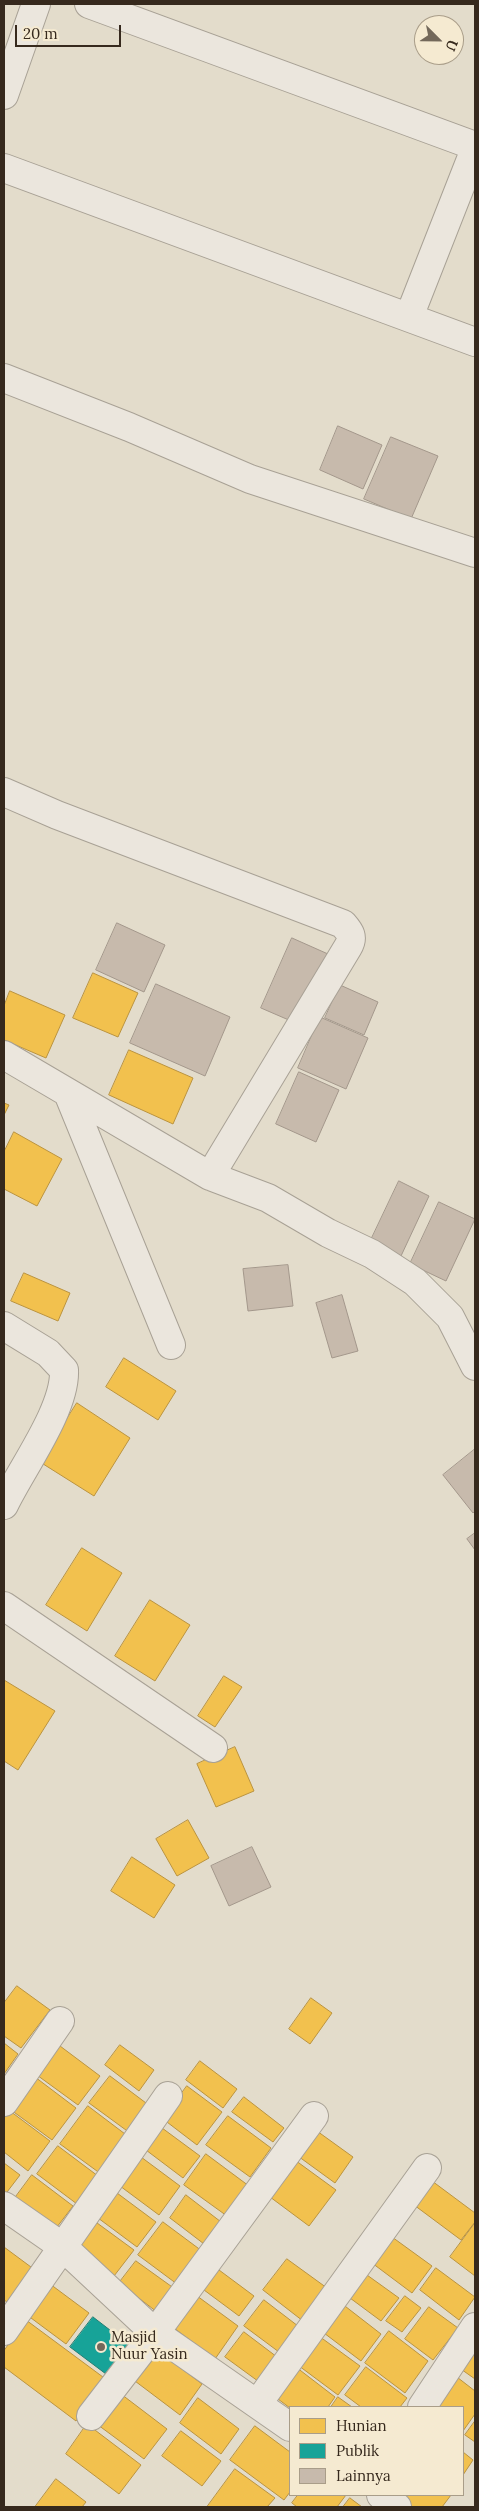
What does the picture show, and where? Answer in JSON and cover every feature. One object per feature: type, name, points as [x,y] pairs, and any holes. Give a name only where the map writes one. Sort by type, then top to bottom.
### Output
[{"type":"street","points":[[4,95],[36,4]]},
{"type":"street","points":[[89,4],[475,148],[409,317]]},
{"type":"street","points":[[4,168],[475,342]]},
{"type":"street","points":[[4,378],[129,427],[250,479],[475,553]]},
{"type":"street","points":[[4,792],[57,815],[343,924],[351,933],[351,942],[210,1176]]},
{"type":"street","points":[[4,1055],[210,1176],[268,1198],[328,1233],[372,1254],[415,1282],[450,1317],[475,1366]]},
{"type":"street","points":[[68,1093],[171,1345]]},
{"type":"street","points":[[4,1326],[48,1353],[64,1370],[65,1378],[53,1414],[4,1505]]},
{"type":"street","points":[[4,1606],[213,1748]]},
{"type":"street","points":[[4,2102],[60,2021]]},
{"type":"street","points":[[4,2331],[168,2096]]},
{"type":"street","points":[[91,2416],[155,2333],[314,2116]]},
{"type":"street","points":[[258,2403],[427,2168]]},
{"type":"street","points":[[4,2206],[63,2247],[155,2333],[289,2426]]},
{"type":"street","points":[[423,2406],[475,2327]]},
{"type":"street","points":[[382,2496],[397,2507]]},
{"type":"building: Hunian","points":[[93,973],[138,993],[118,1037],[73,1018]]},
{"type":"building: Hunian","points":[[10,991],[65,1015],[46,1058],[4,1040],[4,1006]]},
{"type":"building: Hunian","points":[[129,1050],[193,1078],[173,1124],[109,1095]]},
{"type":"building: Hunian","points":[[4,1103],[9,1105],[4,1115]]},
{"type":"building: Hunian","points":[[14,1132],[62,1159],[37,1206],[4,1189],[4,1152]]},
{"type":"building: Hunian","points":[[24,1273],[70,1293],[58,1321],[11,1301]]},
{"type":"building: Hunian","points":[[124,1358],[176,1391],[158,1420],[106,1387]]},
{"type":"building: Hunian","points":[[77,1403],[130,1438],[94,1496],[40,1462]]},
{"type":"building: Hunian","points":[[82,1548],[122,1573],[87,1631],[46,1605]]},
{"type":"building: Hunian","points":[[150,1600],[190,1625],[155,1681],[115,1656]]},
{"type":"building: Hunian","points":[[224,1676],[242,1687],[215,1727],[198,1716]]},
{"type":"building: Hunian","points":[[4,1680],[55,1711],[18,1770],[4,1761]]},
{"type":"building: Hunian","points":[[235,1747],[254,1791],[216,1807],[197,1764]]},
{"type":"building: Hunian","points":[[188,1820],[209,1858],[177,1876],[156,1839]]},
{"type":"building: Hunian","points":[[132,1857],[175,1885],[154,1918],[111,1891]]},
{"type":"building: Hunian","points":[[17,1986],[50,2010],[21,2048],[4,2036],[4,2003]]},
{"type":"building: Hunian","points":[[311,1998],[332,2013],[310,2044],[289,2029]]},
{"type":"building: Hunian","points":[[52,2040],[100,2076],[78,2105],[30,2070]]},
{"type":"building: Hunian","points":[[4,2043],[18,2054],[4,2074]]},
{"type":"building: Hunian","points":[[120,2045],[154,2070],[139,2091],[105,2065]]},
{"type":"building: Hunian","points":[[200,2061],[237,2089],[223,2108],[186,2080]]},
{"type":"building: Hunian","points":[[31,2074],[76,2108],[52,2140],[7,2107]]},
{"type":"building: Hunian","points":[[110,2076],[150,2106],[130,2133],[89,2103]]},
{"type":"building: Hunian","points":[[187,2086],[222,2112],[197,2145],[163,2119]]},
{"type":"building: Hunian","points":[[244,2097],[284,2128],[273,2142],[232,2112]]},
{"type":"building: Hunian","points":[[88,2106],[129,2137],[101,2174],[60,2144]]},
{"type":"building: Hunian","points":[[6,2108],[50,2141],[28,2171],[4,2152],[4,2110]]},
{"type":"building: Hunian","points":[[228,2116],[271,2148],[250,2177],[206,2145]]},
{"type":"building: Hunian","points":[[158,2125],[200,2156],[183,2178],[142,2147]]},
{"type":"building: Hunian","points":[[310,2126],[353,2157],[335,2183],[291,2151]]},
{"type":"building: Hunian","points":[[58,2146],[98,2176],[77,2204],[37,2174]]},
{"type":"building: Hunian","points":[[137,2154],[180,2186],[159,2215],[116,2183]]},
{"type":"building: Hunian","points":[[206,2154],[249,2186],[227,2216],[184,2185]]},
{"type":"building: Hunian","points":[[288,2155],[336,2190],[309,2226],[262,2191]]},
{"type":"building: Hunian","points":[[4,2163],[20,2175],[4,2196]]},
{"type":"building: Hunian","points":[[32,2175],[73,2206],[50,2236],[9,2206]]},
{"type":"building: Hunian","points":[[432,2181],[475,2213],[475,2222],[461,2240],[414,2205]]},
{"type":"building: Hunian","points":[[113,2190],[156,2222],[137,2247],[94,2215]]},
{"type":"building: Hunian","points":[[186,2195],[225,2225],[208,2247],[170,2218]]},
{"type":"building: Hunian","points":[[93,2220],[134,2250],[114,2276],[74,2246]]},
{"type":"building: Hunian","points":[[163,2222],[206,2254],[181,2287],[138,2255]]},
{"type":"building: Hunian","points":[[475,2223],[475,2276],[450,2257]]},
{"type":"building: Hunian","points":[[392,2237],[432,2266],[412,2293],[372,2263]]},
{"type":"building: Hunian","points":[[4,2247],[35,2270],[10,2304],[4,2300]]},
{"type":"building: Hunian","points":[[287,2259],[327,2288],[303,2321],[263,2290]]},
{"type":"building: Hunian","points":[[136,2261],[175,2289],[157,2312],[119,2283]]},
{"type":"building: Hunian","points":[[215,2267],[254,2296],[239,2316],[200,2287]]},
{"type":"building: Hunian","points":[[436,2268],[475,2297],[459,2320],[420,2290]]},
{"type":"building: Hunian","points":[[367,2275],[399,2298],[381,2321],[350,2298]]},
{"type":"building: Hunian","points":[[46,2281],[89,2313],[66,2344],[23,2312]]},
{"type":"building: Hunian","points":[[193,2293],[238,2326],[215,2359],[170,2325]]},
{"type":"building: Hunian","points":[[405,2296],[421,2308],[402,2332],[386,2321]]},
{"type":"building: Hunian","points":[[264,2300],[298,2326],[279,2352],[244,2326]]},
{"type":"building: Hunian","points":[[341,2303],[381,2334],[361,2361],[320,2330]]},
{"type":"building: Hunian","points":[[429,2307],[458,2328],[433,2360],[405,2339]]},
{"type":"building: Hunian","points":[[26,2320],[107,2380],[76,2421],[4,2367],[4,2351]]},
{"type":"building: Hunian","points":[[312,2331],[360,2366],[338,2395],[291,2360]]},
{"type":"building: Hunian","points":[[389,2331],[428,2361],[405,2393],[365,2363]]},
{"type":"building: Hunian","points":[[244,2332],[281,2360],[262,2384],[225,2357]]},
{"type":"building: Hunian","points":[[150,2345],[202,2384],[180,2415],[127,2375]]},
{"type":"building: Hunian","points":[[475,2348],[475,2379],[458,2367]]},
{"type":"building: Hunian","points":[[292,2364],[335,2397],[329,2406],[289,2407],[270,2393]]},
{"type":"building: Hunian","points":[[366,2367],[407,2398],[401,2406],[360,2406],[345,2395]]},
{"type":"building: Hunian","points":[[453,2374],[475,2391],[475,2414],[464,2430],[464,2406],[430,2406]]},
{"type":"building: Hunian","points":[[117,2391],[167,2429],[144,2459],[94,2422]]},
{"type":"building: Hunian","points":[[338,2397],[351,2406],[332,2406]]},
{"type":"building: Hunian","points":[[198,2398],[239,2429],[221,2454],[180,2423]]},
{"type":"building: Hunian","points":[[475,2421],[475,2442],[465,2435]]},
{"type":"building: Hunian","points":[[87,2424],[141,2465],[119,2494],[66,2454]]},
{"type":"building: Hunian","points":[[255,2426],[289,2451],[289,2493],[284,2500],[230,2460]]},
{"type":"building: Hunian","points":[[181,2431],[221,2461],[202,2486],[162,2456]]},
{"type":"building: Hunian","points":[[464,2453],[473,2460],[464,2474]]},
{"type":"building: Hunian","points":[[235,2469],[275,2498],[267,2507],[207,2507]]},
{"type":"building: Hunian","points":[[56,2479],[86,2502],[82,2507],[35,2507]]},
{"type":"building: Hunian","points":[[297,2496],[345,2496],[337,2507],[297,2507],[292,2503]]},
{"type":"building: Hunian","points":[[392,2496],[450,2496],[442,2507],[408,2507]]},
{"type":"building: Hunian","points":[[350,2498],[362,2507],[343,2507]]},
{"type":"building: Publik","name":"Masjid Nuur Yasin","points":[[93,2317],[132,2347],[110,2377],[70,2347]]},
{"type":"building: Lainnya","points":[[338,426],[382,445],[363,489],[320,470]]},
{"type":"building: Lainnya","points":[[391,437],[438,456],[411,519],[364,499]]},
{"type":"building: Lainnya","points":[[117,923],[165,945],[144,992],[96,970]]},
{"type":"building: Lainnya","points":[[292,938],[328,954],[298,1024],[261,1008]]},
{"type":"building: Lainnya","points":[[156,984],[230,1017],[205,1076],[130,1043]]},
{"type":"building: Lainnya","points":[[340,985],[378,1002],[364,1035],[325,1018]]},
{"type":"building: Lainnya","points":[[320,1017],[368,1038],[346,1089],[298,1068]]},
{"type":"building: Lainnya","points":[[299,1072],[339,1090],[316,1142],[276,1124]]},
{"type":"building: Lainnya","points":[[399,1181],[429,1196],[401,1256],[370,1242]]},
{"type":"building: Lainnya","points":[[439,1202],[475,1219],[446,1281],[410,1264]]},
{"type":"building: Lainnya","points":[[288,1265],[293,1306],[248,1311],[243,1269]]},
{"type":"building: Lainnya","points":[[342,1295],[358,1351],[332,1358],[316,1303]]},
{"type":"building: Lainnya","points":[[475,1449],[475,1511],[473,1513],[443,1475]]},
{"type":"building: Lainnya","points":[[475,1533],[475,1550],[467,1539]]},
{"type":"building: Lainnya","points":[[252,1847],[271,1887],[229,1906],[211,1866]]},
{"type":"place","name":"Masjid Nuur Yasin","points":[[101,2347]]}]
